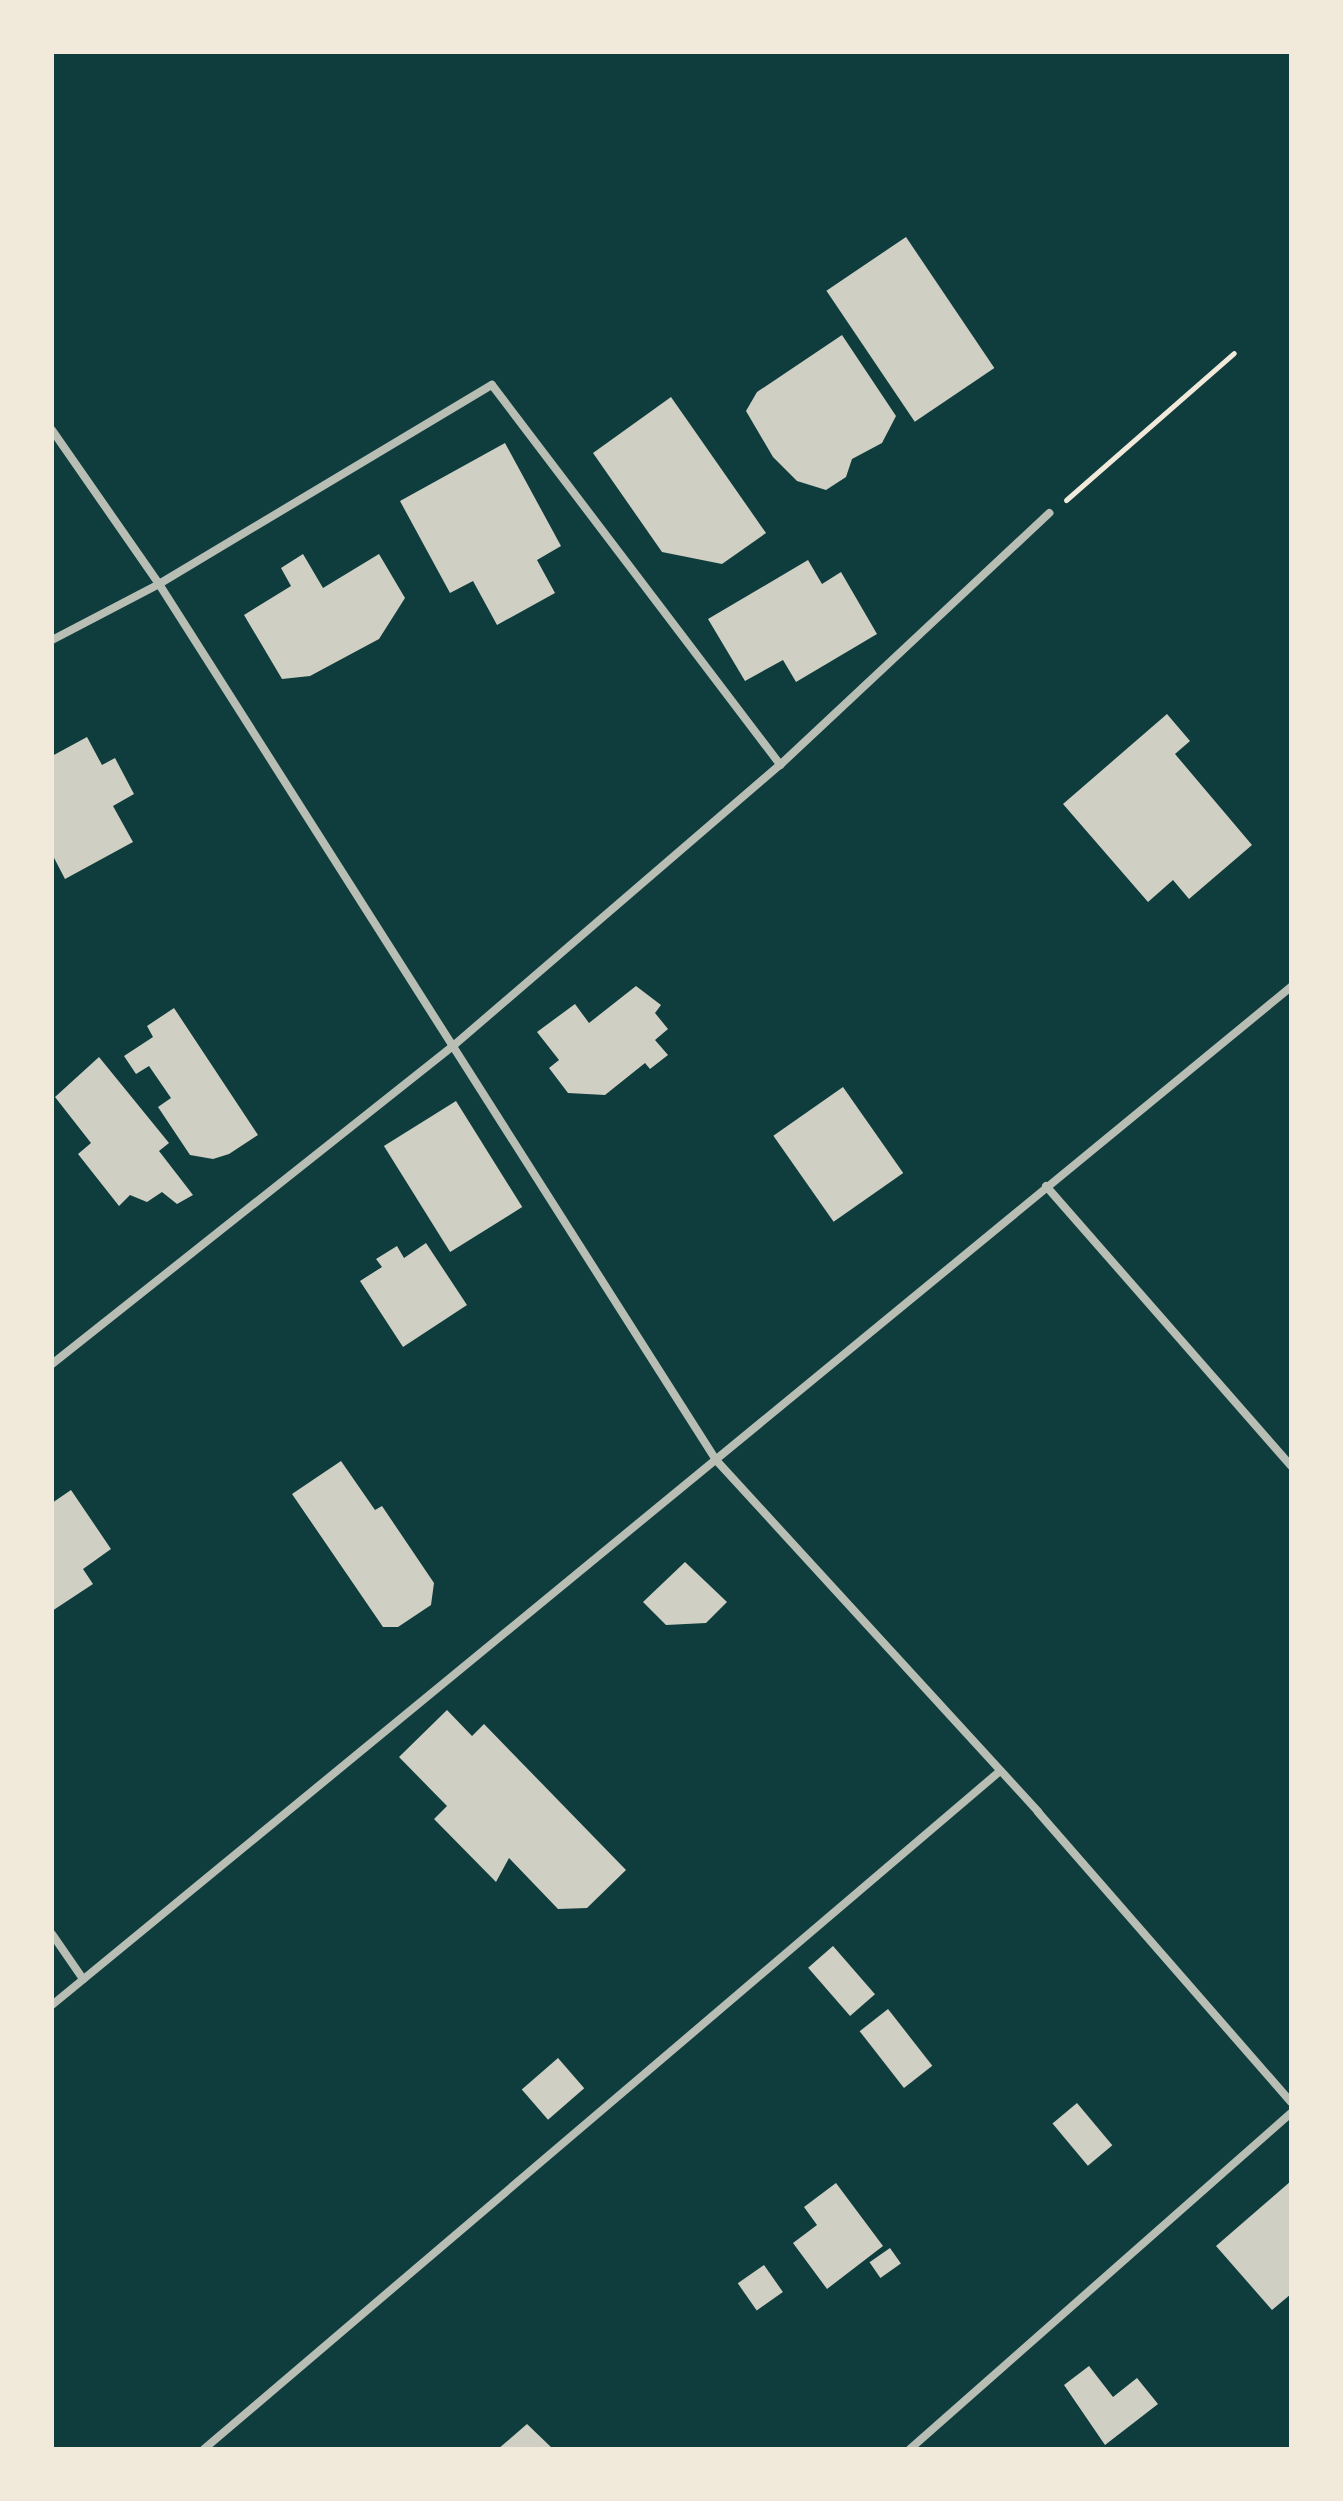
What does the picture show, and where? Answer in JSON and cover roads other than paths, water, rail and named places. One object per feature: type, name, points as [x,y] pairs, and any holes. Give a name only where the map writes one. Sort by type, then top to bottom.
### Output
[{"type":"street","points":[[52,640],[159,584],[492,385],[780,765]]},
{"type":"street","points":[[52,430],[159,584],[716,1460],[1000,1771],[1291,2102]]},
{"type":"street","points":[[52,1364],[453,1046],[780,765],[1049,513]]},
{"type":"street","points":[[52,2005],[1291,987]]},
{"type":"street","points":[[1046,1186],[1291,1466]]},
{"type":"street","points":[[204,2449],[1000,1771]]},
{"type":"street","points":[[52,1934],[83,1979]]},
{"type":"street","points":[[910,2449],[1291,2113]]}]
